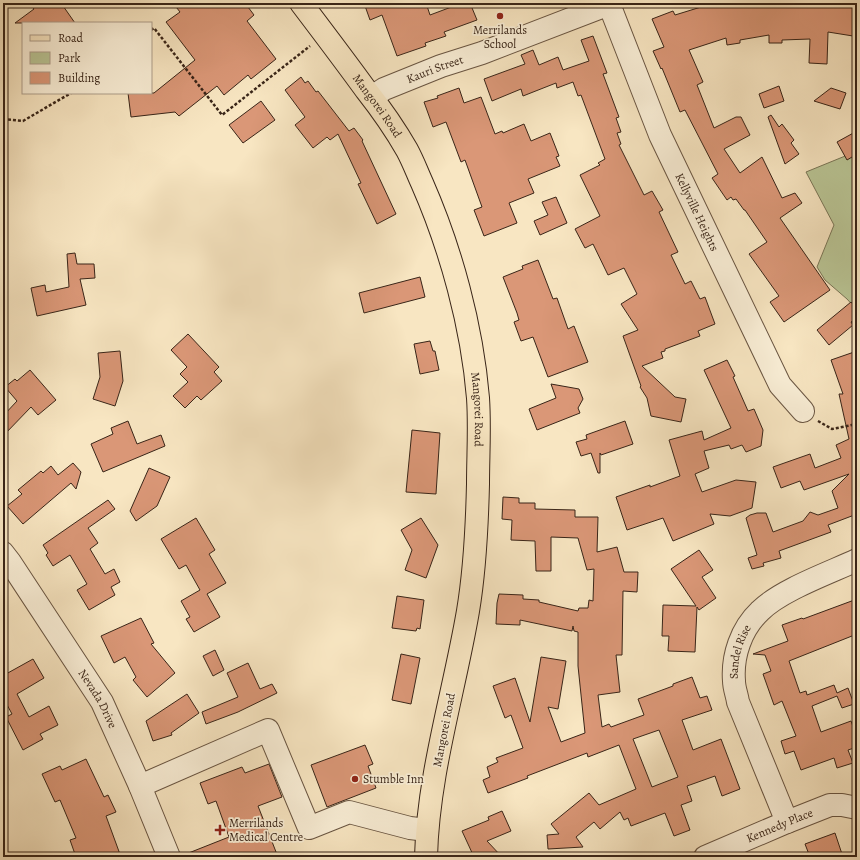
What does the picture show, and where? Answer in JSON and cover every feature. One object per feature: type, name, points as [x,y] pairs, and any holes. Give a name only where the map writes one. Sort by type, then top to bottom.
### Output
[{"type":"main road","name":"Mangorei Road","points":[[301,3],[372,97],[407,151],[434,210],[449,256],[462,301],[471,349],[478,398],[479,445],[477,519],[473,572],[463,639],[439,752],[427,830],[426,857]]},
{"type":"street","name":"Kauri Street","points":[[372,97],[384,89],[441,66],[482,53],[610,4]]},
{"type":"street","name":"Kellyville Heights","points":[[610,4],[663,142],[780,385],[803,411]]},
{"type":"street","name":"Nevada Drive","points":[[3,553],[102,702],[140,786],[169,857]]},
{"type":"street","name":"Sandel Rise","points":[[787,822],[738,702],[733,671],[737,647],[745,629],[759,611],[776,599],[857,560]]},
{"type":"street","points":[[140,786],[268,730],[309,828],[349,812],[410,828],[427,830]]},
{"type":"street","name":"Kennedy Place","points":[[705,857],[830,805],[842,805],[857,808]]},
{"type":"path","points":[[152,29],[154,28],[222,115],[324,34]]},
{"type":"path","points":[[3,119],[23,121],[69,94]]},
{"type":"path","points":[[803,411],[832,429],[857,424]]},
{"type":"green space","points":[[857,149],[857,310],[825,280],[817,267],[834,225],[806,172],[855,152]]},
{"type":"building","points":[[29,3],[61,3],[74,22],[15,23],[34,9]]},
{"type":"building","points":[[173,3],[245,3],[254,15],[247,21],[276,59],[251,79],[248,75],[224,95],[217,86],[179,116],[175,112],[131,117],[128,94],[154,93],[195,60],[166,22],[180,12]]},
{"type":"building","points":[[364,3],[426,3],[430,15],[462,3],[470,3],[477,20],[444,32],[446,36],[425,43],[426,46],[397,56],[382,15],[370,20]]},
{"type":"building","points":[[714,3],[857,3],[853,36],[828,32],[827,64],[809,63],[810,39],[782,40],[782,43],[769,43],[769,35],[740,40],[740,43],[727,45],[726,38],[689,50],[703,82],[697,85],[714,128],[736,117],[741,117],[750,135],[724,149],[740,173],[762,157],[782,198],[795,193],[802,203],[780,218],[830,290],[784,322],[770,302],[779,296],[749,254],[767,242],[736,199],[733,200],[731,197],[727,200],[712,178],[718,174],[685,110],[680,112],[662,68],[661,69],[653,51],[664,47],[652,19],[673,11],[675,15]]},
{"type":"building","points":[[593,36],[607,73],[603,74],[619,117],[616,118],[621,132],[617,133],[621,144],[619,145],[644,195],[652,191],[663,210],[659,212],[678,252],[671,255],[685,284],[691,281],[700,299],[705,297],[715,324],[698,331],[700,336],[665,349],[665,351],[661,352],[663,358],[642,366],[675,397],[686,399],[681,422],[651,416],[647,398],[640,387],[641,386],[623,336],[638,330],[621,304],[637,294],[624,268],[608,275],[593,244],[585,248],[575,229],[600,216],[580,175],[600,165],[598,163],[605,159],[581,95],[578,96],[573,82],[557,88],[556,83],[523,96],[521,89],[492,101],[484,79],[525,64],[521,55],[533,50],[539,65],[558,57],[563,70],[589,61],[581,40]]},
{"type":"building","points":[[301,77],[305,83],[308,81],[316,92],[318,91],[349,131],[354,128],[363,140],[362,141],[396,214],[377,224],[358,184],[361,183],[338,134],[330,140],[327,137],[313,148],[295,125],[305,117],[285,90]]},
{"type":"building","points":[[779,86],[784,101],[764,108],[759,94]]},
{"type":"building","points":[[459,88],[464,103],[481,97],[495,134],[502,131],[503,133],[524,124],[531,141],[550,133],[559,156],[556,157],[560,166],[528,179],[534,193],[509,203],[517,223],[484,236],[474,210],[482,207],[465,160],[461,162],[446,122],[433,127],[424,102],[438,98],[437,96]]},
{"type":"building","points":[[831,88],[846,93],[840,109],[814,101]]},
{"type":"building","points":[[261,101],[275,120],[243,143],[229,125]]},
{"type":"building","points":[[771,115],[779,127],[782,124],[794,140],[791,143],[799,154],[785,164],[768,117]]},
{"type":"building","points":[[857,131],[857,154],[847,160],[837,142]]},
{"type":"building","points":[[556,197],[567,223],[540,235],[534,221],[548,215],[542,202]]},
{"type":"building","points":[[75,253],[77,264],[94,264],[95,278],[80,279],[86,305],[37,316],[31,288],[45,285],[46,292],[69,287],[67,254]]},
{"type":"building","points":[[538,260],[553,299],[557,298],[568,329],[574,326],[588,362],[548,377],[533,337],[521,341],[514,322],[519,320],[503,277],[523,269],[522,266]]},
{"type":"building","points":[[420,277],[425,297],[364,313],[359,293]]},
{"type":"building","points":[[851,302],[857,309],[857,318],[851,322],[853,325],[829,345],[817,330]]},
{"type":"building","points":[[188,334],[219,367],[214,372],[222,381],[201,400],[197,396],[185,408],[173,396],[188,382],[180,374],[187,367],[171,350]]},
{"type":"building","points":[[430,341],[433,351],[435,351],[439,370],[420,374],[414,344]]},
{"type":"building","points":[[120,351],[123,381],[115,406],[93,399],[100,377],[98,353]]},
{"type":"building","points":[[857,351],[857,514],[828,525],[831,532],[779,551],[781,558],[763,563],[764,566],[752,569],[748,558],[757,555],[746,518],[750,515],[766,513],[773,532],[803,521],[810,512],[818,515],[838,508],[832,491],[849,474],[804,490],[800,481],[781,488],[773,467],[810,454],[815,468],[841,458],[836,445],[849,439],[839,394],[843,394],[831,360]]},
{"type":"building","points":[[727,360],[735,376],[733,377],[748,411],[754,409],[763,430],[761,446],[746,452],[742,445],[731,449],[729,445],[704,451],[709,468],[695,474],[702,492],[736,480],[756,482],[752,508],[730,516],[710,514],[714,524],[673,541],[663,518],[627,530],[616,497],[680,476],[669,440],[702,431],[704,440],[731,428],[704,370]]},
{"type":"building","points":[[30,370],[56,400],[38,415],[31,407],[3,436],[3,416],[17,401],[5,387],[15,379],[17,381]]},
{"type":"building","points":[[551,384],[579,389],[583,399],[578,408],[580,413],[537,430],[529,409],[556,398]]},
{"type":"building","points":[[128,421],[137,444],[161,435],[165,446],[103,472],[91,444],[113,434],[111,428]]},
{"type":"building","points":[[625,421],[633,444],[601,455],[600,453],[600,473],[598,473],[591,453],[581,456],[576,442],[587,439],[586,435]]},
{"type":"building","points":[[412,430],[440,433],[436,494],[406,492]]},
{"type":"building","points":[[73,463],[81,472],[76,489],[71,483],[23,524],[7,506],[22,494],[18,490],[41,471],[43,473],[51,466],[58,475]]},
{"type":"building","points":[[149,468],[170,477],[157,506],[136,521],[130,511]]},
{"type":"building","points":[[503,497],[519,498],[519,503],[535,503],[535,509],[575,510],[575,517],[598,517],[597,552],[617,547],[624,572],[638,572],[637,592],[623,591],[622,655],[616,655],[620,692],[598,695],[602,727],[609,724],[611,727],[644,715],[638,699],[692,677],[700,698],[707,696],[712,710],[682,720],[693,750],[721,739],[740,789],[722,796],[715,776],[687,786],[692,801],[681,805],[690,830],[674,836],[665,813],[631,826],[628,818],[624,820],[620,812],[600,829],[594,822],[576,837],[583,847],[548,849],[547,835],[559,834],[551,824],[589,793],[599,805],[636,789],[619,745],[588,757],[587,753],[488,793],[483,780],[490,777],[487,767],[498,762],[496,758],[523,748],[511,715],[505,718],[493,686],[515,678],[530,722],[541,657],[566,661],[558,709],[548,707],[561,742],[585,733],[578,666],[578,632],[574,631],[573,626],[572,631],[520,620],[520,625],[496,624],[499,594],[523,595],[523,599],[539,600],[539,602],[578,611],[579,608],[588,608],[589,600],[593,601],[594,569],[587,570],[578,538],[551,537],[551,571],[536,571],[535,541],[511,540],[512,520],[502,519]],"holes":[[[659,730],[678,777],[652,787],[633,739]]]},
{"type":"building","points":[[108,500],[115,509],[88,528],[98,543],[90,549],[105,574],[114,569],[120,582],[111,587],[115,595],[89,610],[77,590],[87,584],[70,555],[53,566],[46,555],[48,553],[43,545]]},
{"type":"building","points":[[196,518],[215,550],[209,554],[226,583],[207,594],[220,617],[194,632],[186,619],[190,617],[181,601],[200,590],[186,565],[179,569],[161,539]]},
{"type":"building","points":[[421,518],[438,545],[426,578],[405,570],[412,550],[401,530]]},
{"type":"building","points":[[699,550],[713,570],[702,577],[716,598],[699,610],[697,607],[695,652],[668,651],[669,636],[662,636],[663,605],[696,606],[671,569]]},
{"type":"building","points":[[397,596],[424,600],[420,629],[417,628],[416,631],[392,628]]},
{"type":"building","points":[[857,599],[857,634],[789,661],[800,693],[806,691],[807,695],[834,685],[837,693],[848,688],[854,704],[842,708],[837,696],[812,706],[821,732],[851,721],[857,738],[857,747],[848,750],[853,763],[837,768],[834,758],[801,770],[794,751],[785,754],[781,741],[796,736],[782,701],[774,705],[763,674],[771,671],[765,655],[753,654],[788,641],[782,625],[802,618],[803,619]]},
{"type":"building","points":[[141,618],[154,643],[151,644],[175,673],[147,697],[133,680],[136,677],[125,657],[114,663],[101,636]]},
{"type":"building","points":[[215,650],[224,670],[213,676],[203,656]]},
{"type":"building","points":[[401,654],[420,658],[411,704],[392,700]]},
{"type":"building","points":[[33,659],[44,678],[17,694],[29,717],[49,706],[58,725],[40,734],[43,739],[23,750],[6,717],[12,714],[5,701],[3,702],[3,668],[6,674]]},
{"type":"building","points":[[248,663],[260,689],[272,684],[277,693],[238,712],[206,724],[202,712],[238,697],[227,673]]},
{"type":"building","points":[[187,694],[199,713],[171,733],[172,735],[153,741],[146,721]]},
{"type":"building","points":[[365,745],[373,764],[368,766],[376,788],[327,807],[311,765]]},
{"type":"building","points":[[86,759],[104,797],[108,795],[116,812],[106,816],[121,857],[76,857],[70,840],[76,838],[60,800],[55,802],[42,774],[60,766],[62,770]]},
{"type":"building","points":[[269,764],[282,797],[258,806],[278,857],[181,857],[229,837],[216,801],[208,804],[200,783],[242,767],[245,773]]},
{"type":"building","points":[[502,811],[511,831],[487,841],[502,857],[474,857],[462,831],[489,820],[488,817]]},
{"type":"building","points":[[835,833],[843,857],[810,857],[805,844]]},
{"type":"place","name":"Merrilands School","points":[[500,16]]},
{"type":"place","name":"Stumble Inn","points":[[355,779]]},
{"type":"place","name":"Merrilands Medical Centre","points":[[220,830]]}]
